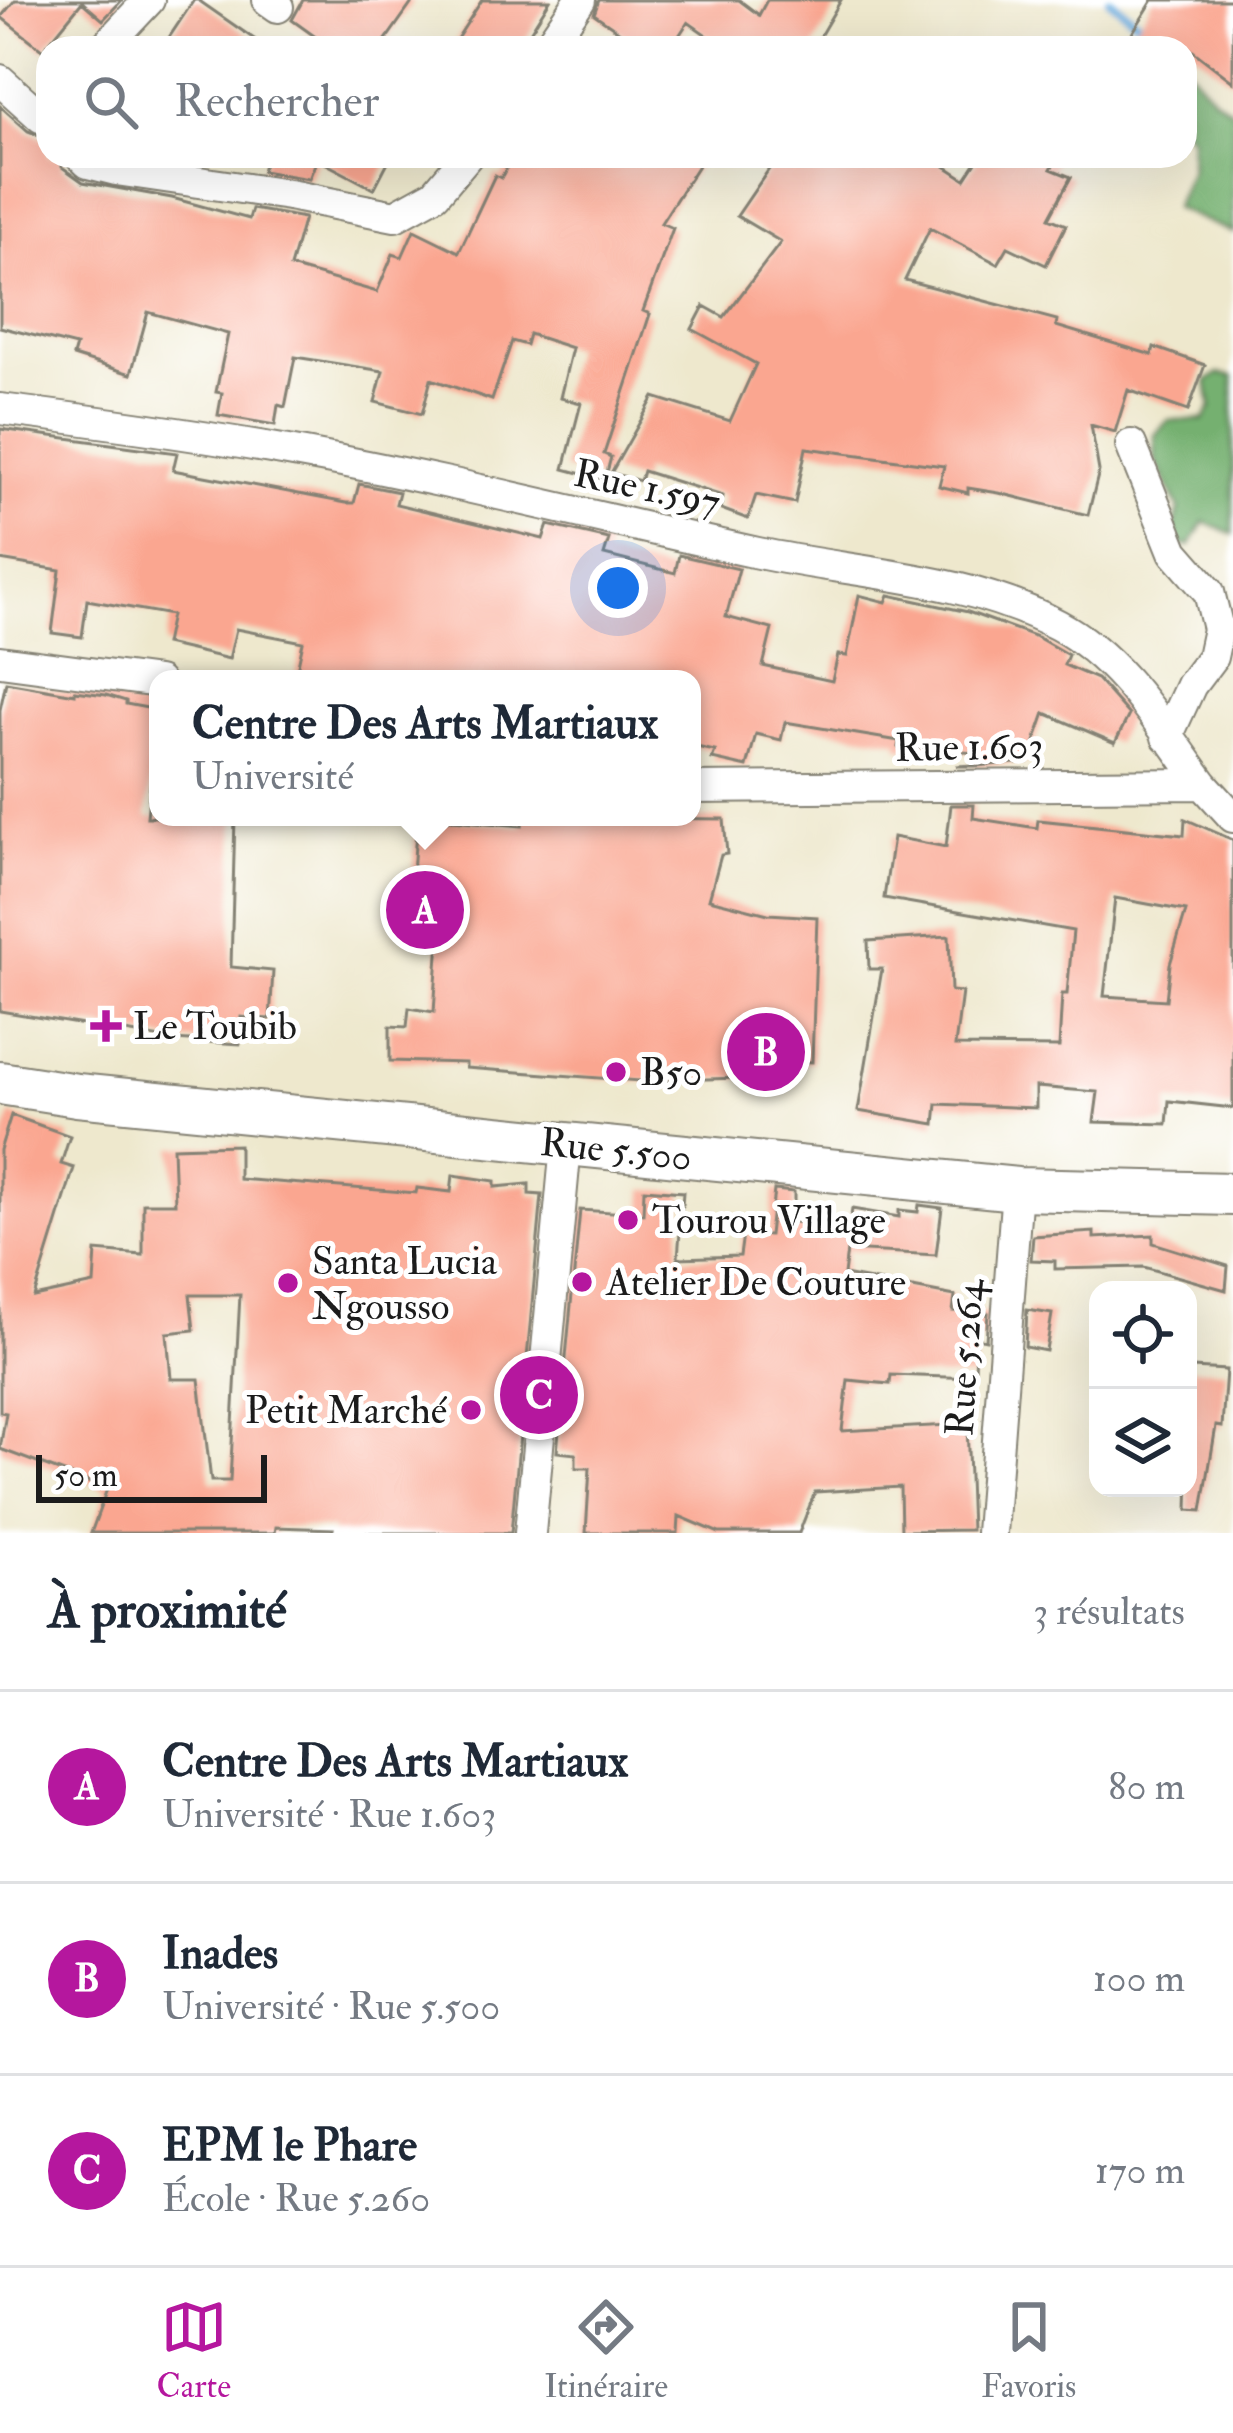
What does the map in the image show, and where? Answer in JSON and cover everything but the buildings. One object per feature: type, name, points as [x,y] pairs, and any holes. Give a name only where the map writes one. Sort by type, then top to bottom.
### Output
[{"type":"main road","name":"Rue 5.500","points":[[0,1083],[77,1095],[1018,1189],[1233,1194]]},
{"type":"street","points":[[115,36],[149,0]]},
{"type":"street","points":[[555,36],[580,0]]},
{"type":"street","points":[[0,80],[36,108]]},
{"type":"street","points":[[108,168],[395,216],[434,194],[456,168]]},
{"type":"street","name":"Rue 1.597","points":[[0,409],[289,451],[764,554],[907,576],[994,598],[1059,625],[1108,660],[1141,697],[1202,784]]},
{"type":"street","points":[[1131,445],[1174,552],[1208,592],[1218,629],[1212,657],[1191,685],[1167,737]]},
{"type":"street","points":[[0,661],[149,681]]},
{"type":"street","points":[[1202,784],[1233,817]]},
{"type":"street","name":"Rue 1.603","points":[[701,788],[1202,784]]},
{"type":"street","points":[[530,1533],[566,1145]]},
{"type":"street","name":"Rue 5.264","points":[[991,1533],[1018,1189]]},
{"type":"green space","points":[[1197,79],[1233,111],[1233,233],[1174,208],[1190,170],[1197,168]]},
{"type":"green space","points":[[1219,374],[1233,376],[1233,534],[1204,522],[1190,546],[1180,545],[1173,532],[1179,509],[1155,460],[1155,434],[1169,420],[1204,420],[1211,407],[1207,381]]},
{"type":"waterway","points":[[1110,0],[1147,29]]},
{"type":"place","name":"Centre Des Arts Martiaux","points":[[425,910]]},
{"type":"place","name":"Le Toubib","points":[[106,1026]]},
{"type":"place","name":"Inades","points":[[766,1052]]},
{"type":"place","name":"B50","points":[[616,1072]]},
{"type":"place","name":"Tourou Village","points":[[628,1220]]},
{"type":"place","name":"Atelier De Couture","points":[[582,1282]]},
{"type":"place","name":"Santa Lucia Ngousso","points":[[288,1283]]},
{"type":"place","name":"EPM le Phare","points":[[539,1395]]},
{"type":"place","name":"Petit Marché","points":[[471,1410]]}]
